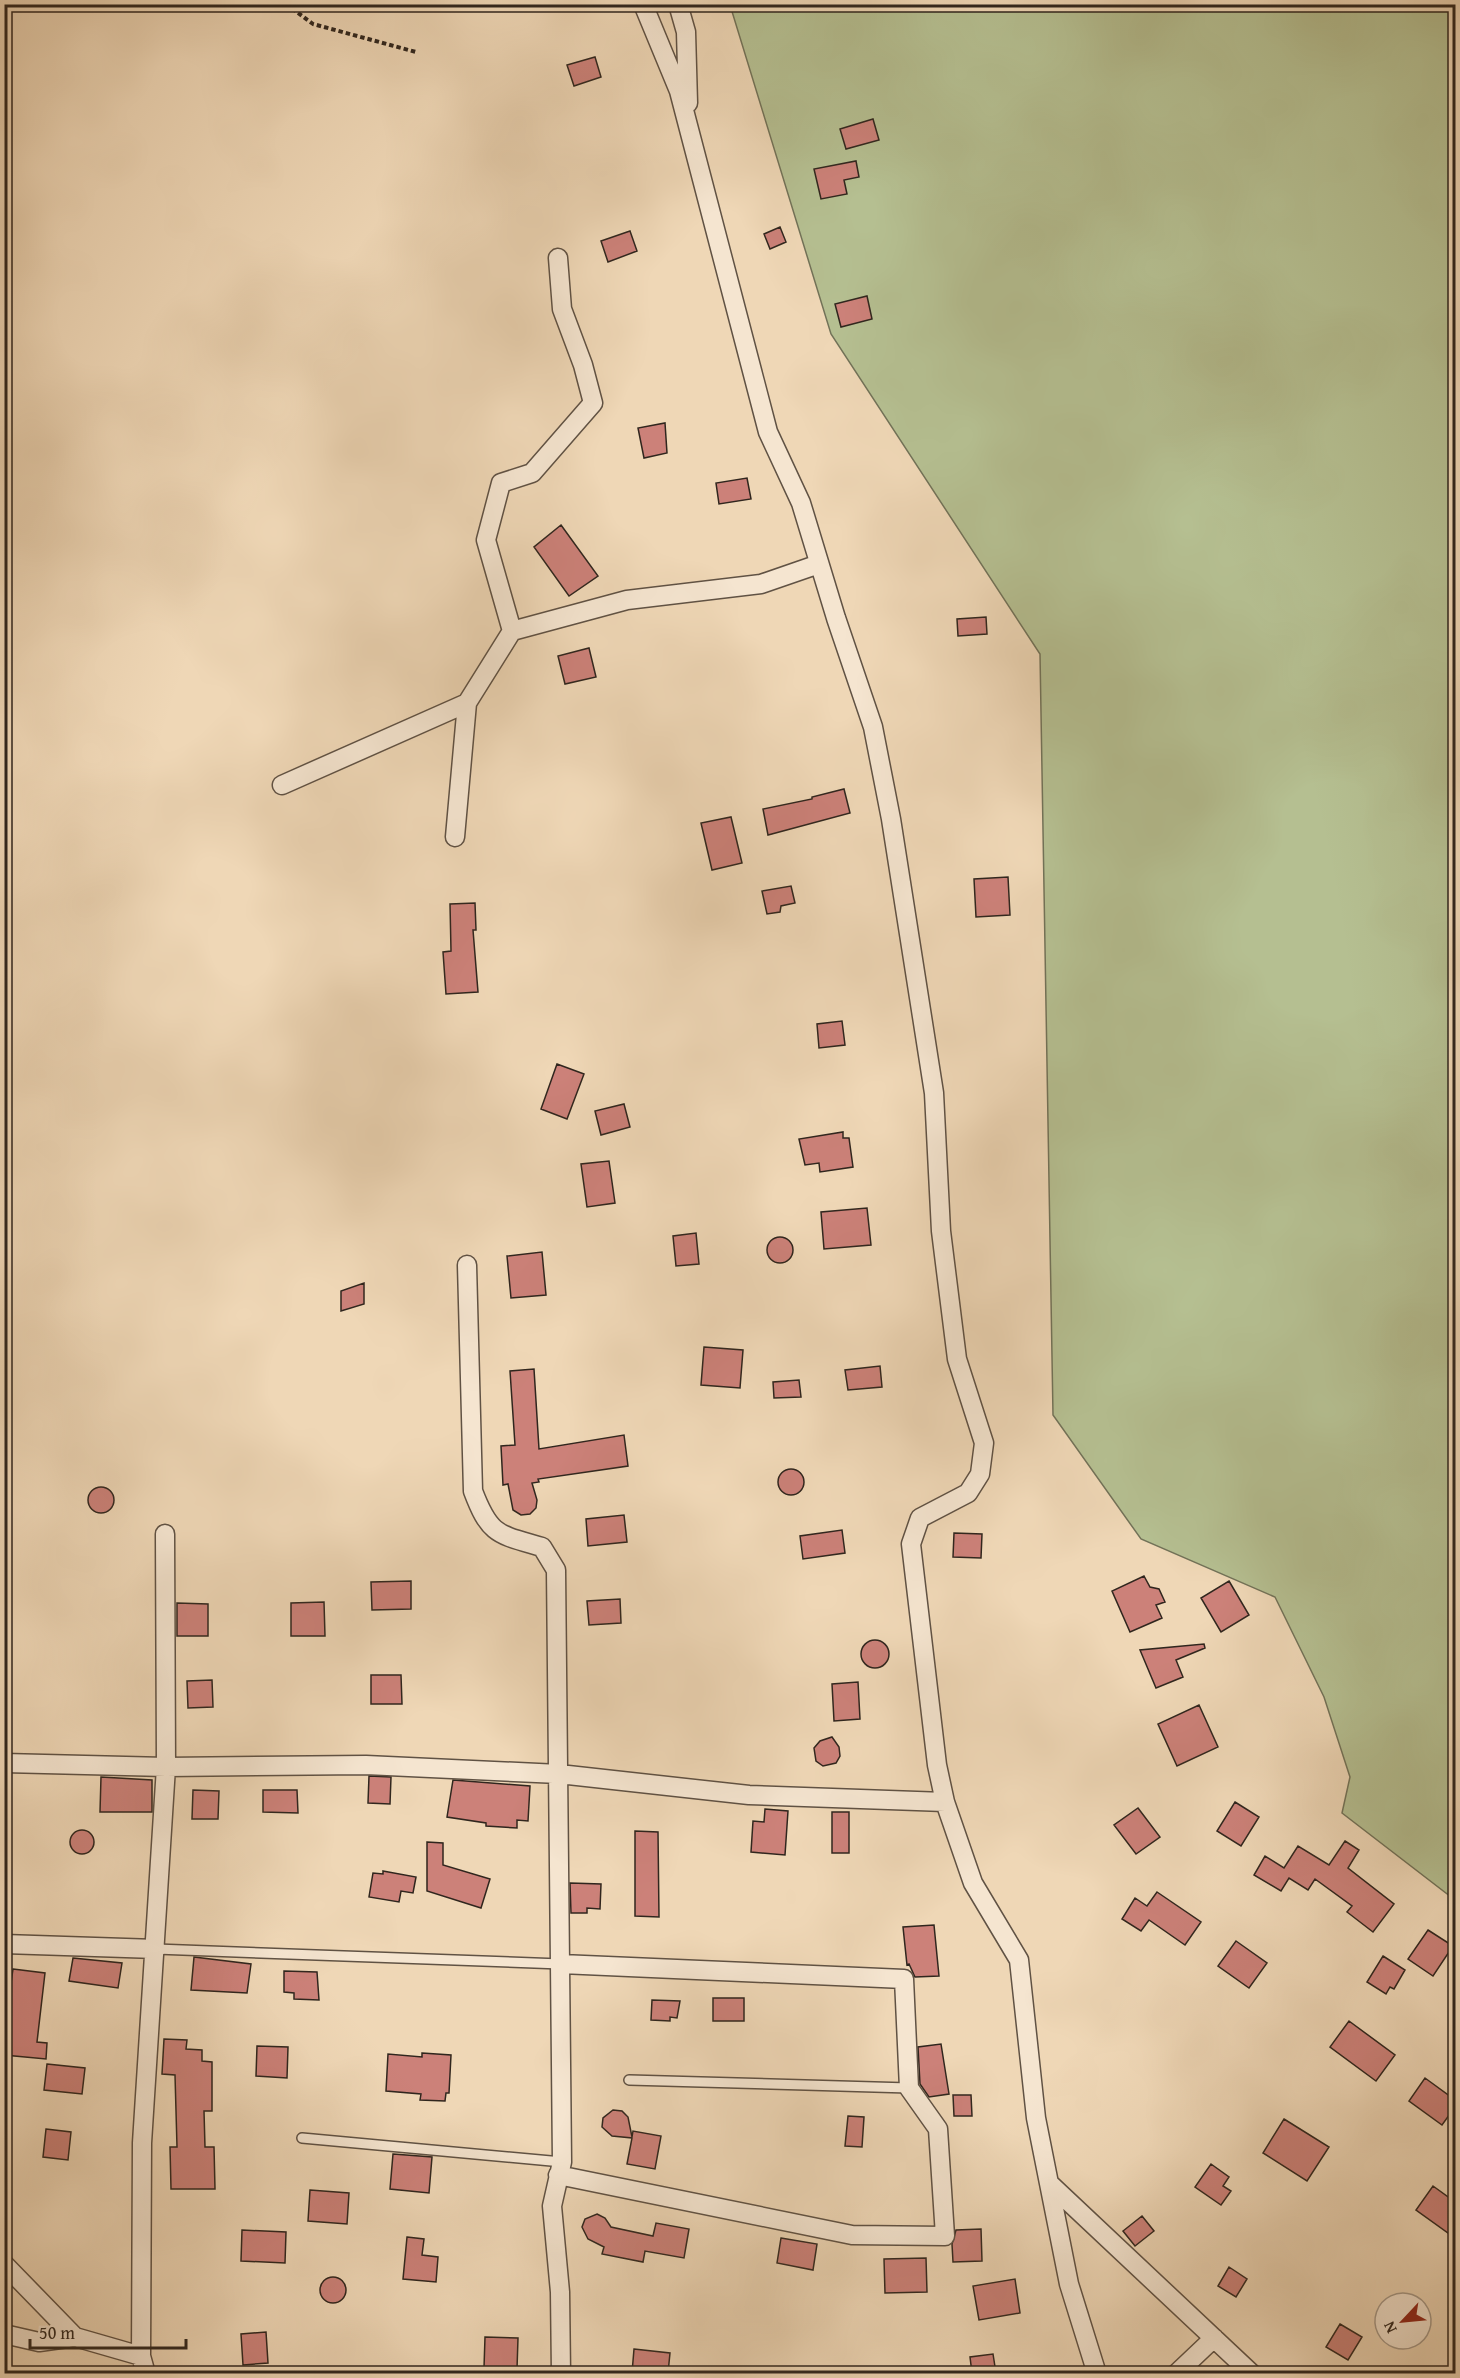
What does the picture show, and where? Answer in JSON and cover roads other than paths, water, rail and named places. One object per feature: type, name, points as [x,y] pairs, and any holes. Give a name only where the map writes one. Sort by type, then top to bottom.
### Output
[{"type":"street","points":[[643,4],[679,91],[768,432],[801,503],[873,727],[891,819],[934,1093],[941,1231],[957,1359],[984,1443],[980,1474],[968,1493],[920,1518],[910,1544],[937,1765],[945,1802],[973,1883],[1019,1960],[1036,2118],[1069,2284],[1097,2373]]},
{"type":"street","points":[[678,4],[686,32],[689,128]]},
{"type":"street","points":[[512,631],[486,540],[501,483],[532,473],[593,403],[583,365],[562,309],[558,258]]},
{"type":"street","points":[[455,837],[467,703],[512,631],[627,600],[761,584],[819,564]]},
{"type":"street","points":[[282,786],[467,703]]},
{"type":"street","points":[[467,1264],[473,1491],[483,1518],[498,1534],[542,1547],[556,1570],[561,1964],[560,2168],[552,2206],[560,2292],[561,2373]]},
{"type":"street","points":[[4,2264],[75,2337],[143,2365],[142,2143],[166,1767],[165,1534]]},
{"type":"street","points":[[4,1763],[166,1767],[366,1765],[559,1774],[749,1795],[945,1802]]},
{"type":"street","points":[[4,1944],[156,1949]]},
{"type":"street","points":[[560,2168],[852,2235],[945,2236],[938,2129],[909,2088],[904,1979],[561,1964]]},
{"type":"street","points":[[1051,2185],[1252,2373]]},
{"type":"street","points":[[4,2334],[39,2342],[75,2337]]},
{"type":"street","points":[[1176,2373],[1214,2338]]},
{"type":"lane","points":[[156,1949],[561,1964]]},
{"type":"lane","points":[[629,2080],[909,2088]]},
{"type":"lane","points":[[302,2138],[560,2168]]}]
